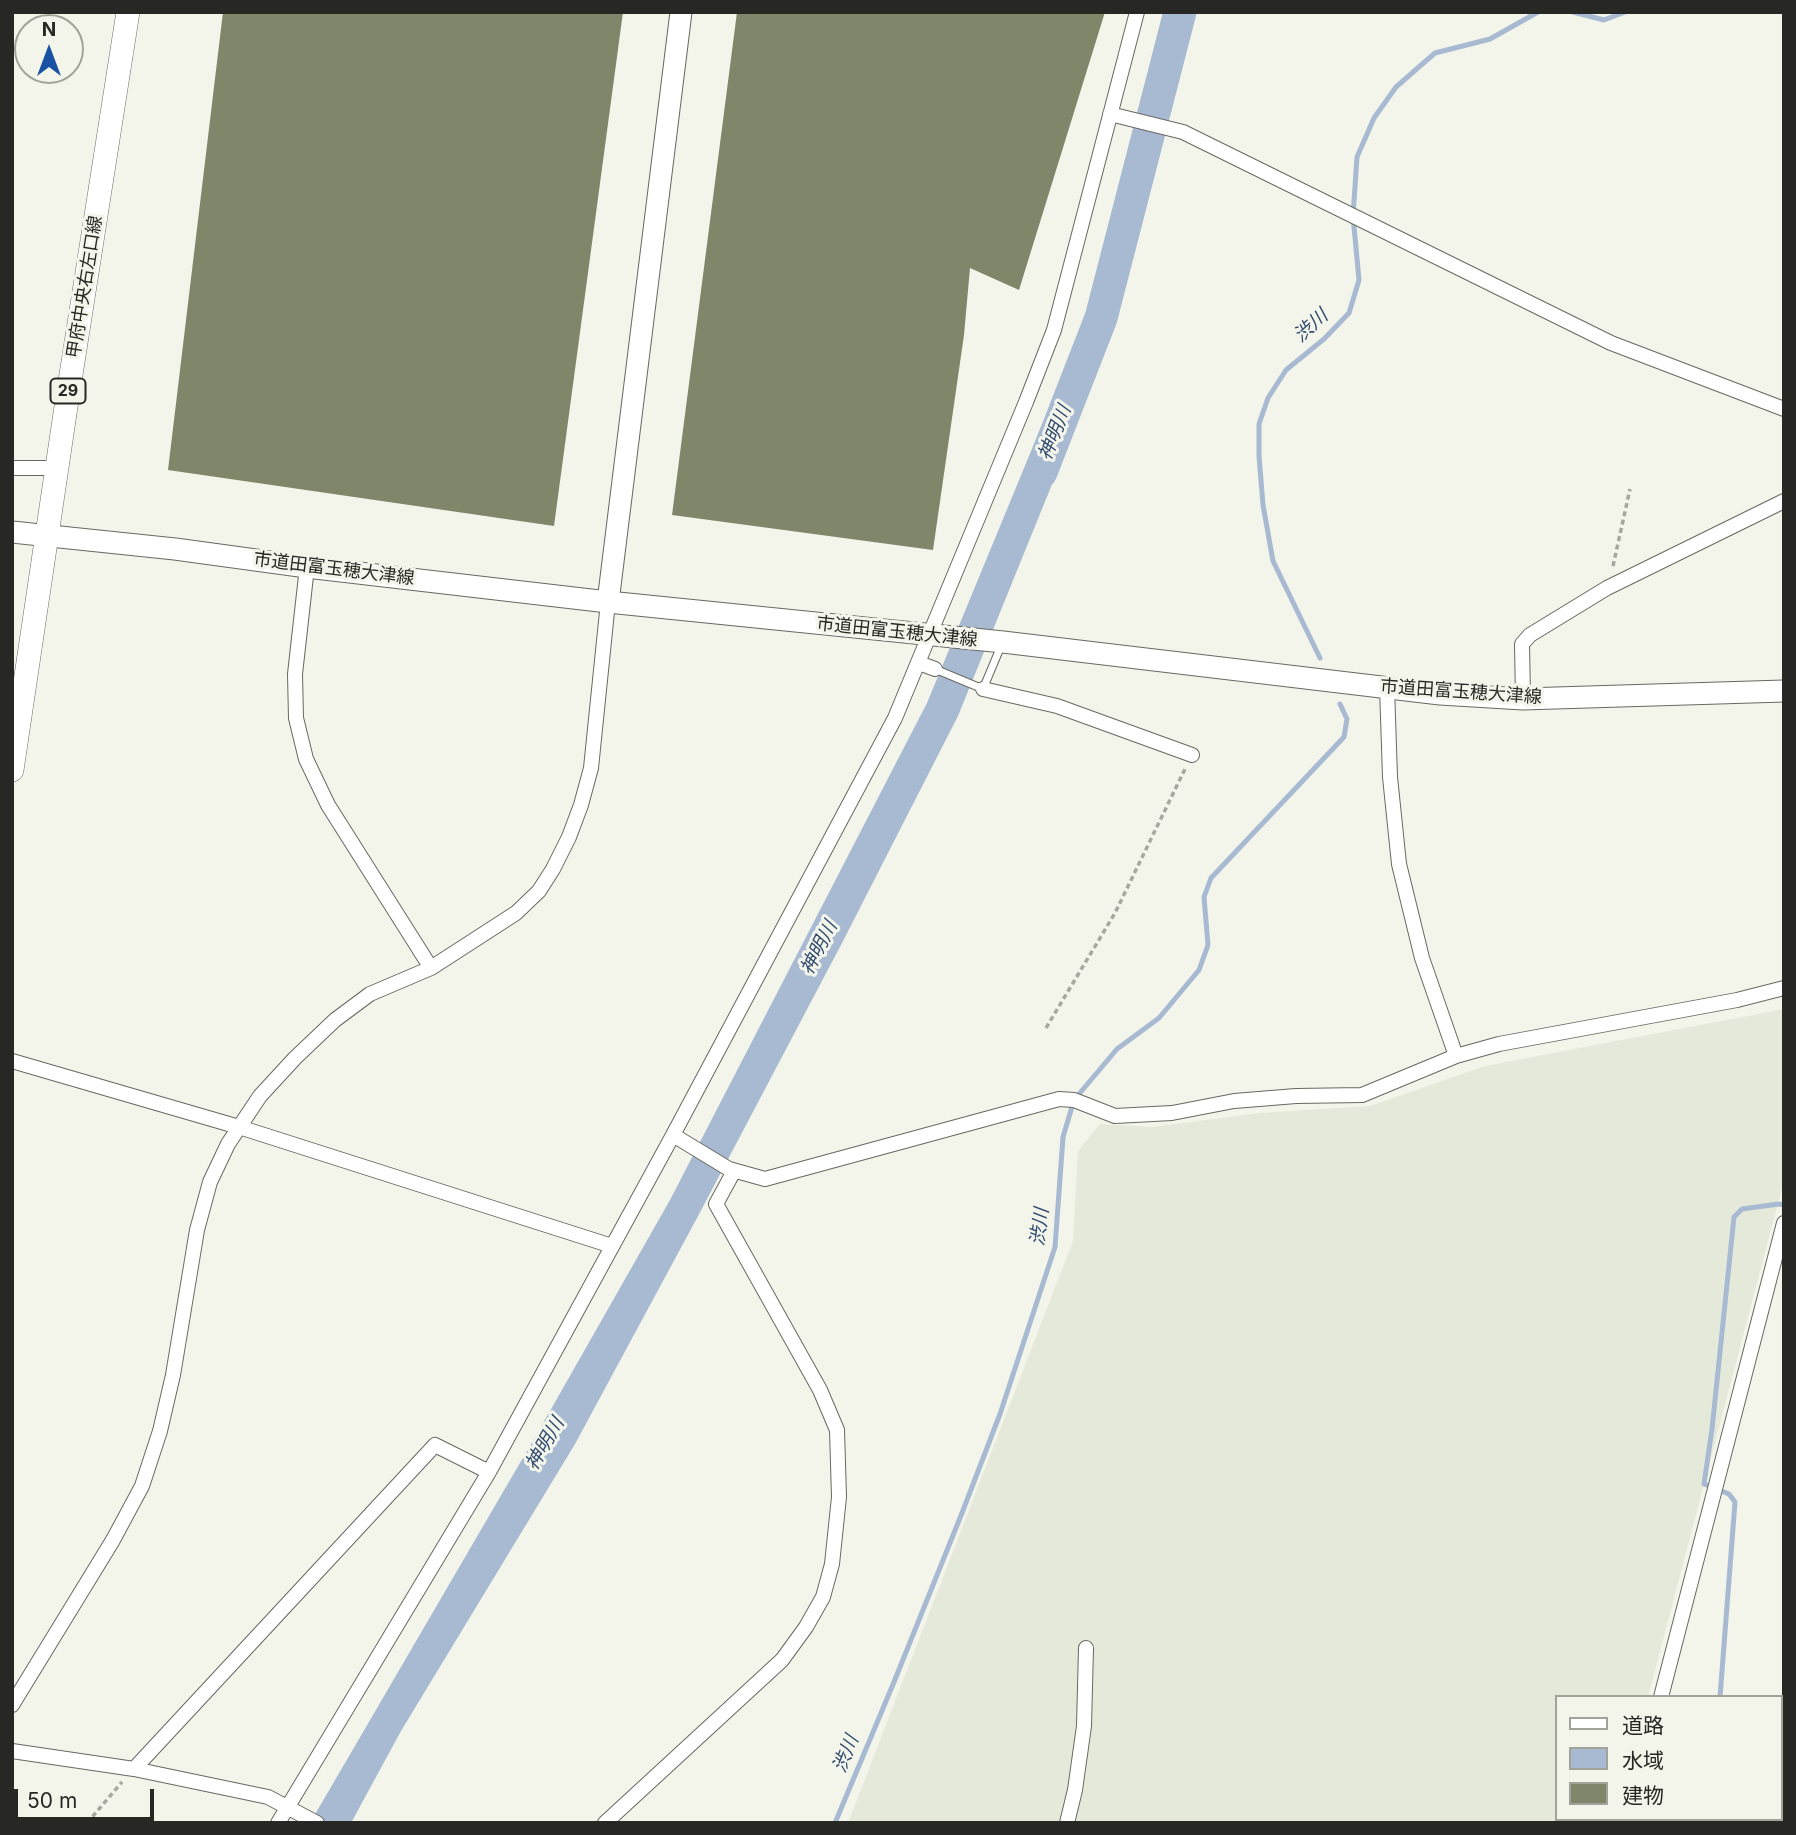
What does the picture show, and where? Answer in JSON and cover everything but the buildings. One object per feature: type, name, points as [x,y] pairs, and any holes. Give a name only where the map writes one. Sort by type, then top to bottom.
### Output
[{"type":"main road","name":"甲府中央右左口線","points":[[12,769],[128,12]]},
{"type":"street","points":[[12,1705],[113,1540],[142,1486],[160,1431],[173,1375],[197,1230],[210,1182],[239,1126],[260,1096],[335,1020],[370,993],[431,968],[524,906],[539,891],[553,869],[582,805],[591,768],[608,602],[681,12]]},
{"type":"street","points":[[278,1823],[295,1810],[489,1472],[612,1246],[678,1139],[895,718],[919,663],[938,635],[1054,330],[1117,115],[1137,12]]},
{"type":"street","points":[[1117,115],[1183,132],[1611,343],[1784,409]]},
{"type":"street","points":[[12,468],[57,468]]},
{"type":"street","points":[[1522,699],[1522,645],[1530,635],[1607,589],[1784,501]]},
{"type":"street","name":"市道田富玉穂大津線","points":[[12,533],[175,549],[608,602],[938,635],[1440,694],[1522,699],[1784,691]]},
{"type":"street","points":[[307,567],[295,674],[296,718],[306,759],[328,805],[431,968]]},
{"type":"street","points":[[919,663],[935,669]]},
{"type":"street","points":[[1387,687],[1390,777],[1399,864],[1423,958],[1456,1056]]},
{"type":"street","points":[[979,688],[1057,706],[1192,755]]},
{"type":"street","points":[[678,1139],[732,1170],[765,1179],[1059,1099],[1074,1100],[1115,1116],[1172,1113],[1234,1101],[1362,1095],[1456,1056],[1499,1044],[1737,1000],[1784,988]]},
{"type":"street","points":[[12,1060],[239,1126],[612,1246]]},
{"type":"street","points":[[605,1823],[782,1660],[806,1627],[823,1597],[832,1564],[839,1497],[837,1430],[820,1390],[716,1203],[732,1170]]},
{"type":"street","points":[[1662,1695],[1784,1223]]},
{"type":"street","points":[[134,1769],[435,1445],[489,1472]]},
{"type":"street","points":[[1068,1823],[1084,1726],[1086,1648]]},
{"type":"street","points":[[12,1751],[134,1769],[268,1797],[317,1823]]},
{"type":"lane","points":[[935,669],[979,688],[1000,642]]},
{"type":"path","points":[[1607,589],[1630,489]]},
{"type":"path","points":[[1046,1028],[1115,913],[1192,755]]},
{"type":"path","points":[[87,1823],[134,1769]]},
{"type":"shaded area","points":[[1784,1009],[1784,1180],[1649,1695],[1554,1695],[1554,1821],[1615,1823],[848,1823],[1073,1241],[1078,1151],[1100,1124],[1152,1127],[1259,1113],[1370,1106],[1485,1066]]},
{"type":"water","points":[[1041,427],[1072,435],[958,716],[842,943],[575,1444],[401,1731],[351,1823],[310,1823],[670,1200],[927,703]]},
{"type":"waterway","name":"神明川","points":[[1041,472],[1101,318],[1180,12]]},
{"type":"waterway","name":"渋川","points":[[1320,658],[1273,561],[1263,505],[1259,424],[1268,398],[1286,370],[1324,339],[1349,313],[1359,280],[1353,216],[1357,157],[1374,118],[1396,87],[1435,53],[1490,39],[1538,12]]},
{"type":"waterway","name":"渋川","points":[[1573,12],[1604,20],[1625,12]]},
{"type":"waterway","name":"渋川","points":[[835,1823],[1000,1414],[1055,1247],[1063,1137],[1074,1100],[1117,1049],[1159,1018],[1199,970],[1208,945],[1204,897],[1211,878],[1344,737],[1347,719],[1340,704]]},
{"type":"waterway","points":[[1720,1695],[1735,1502],[1729,1494],[1704,1484],[1734,1217],[1742,1209],[1784,1205]]}]
